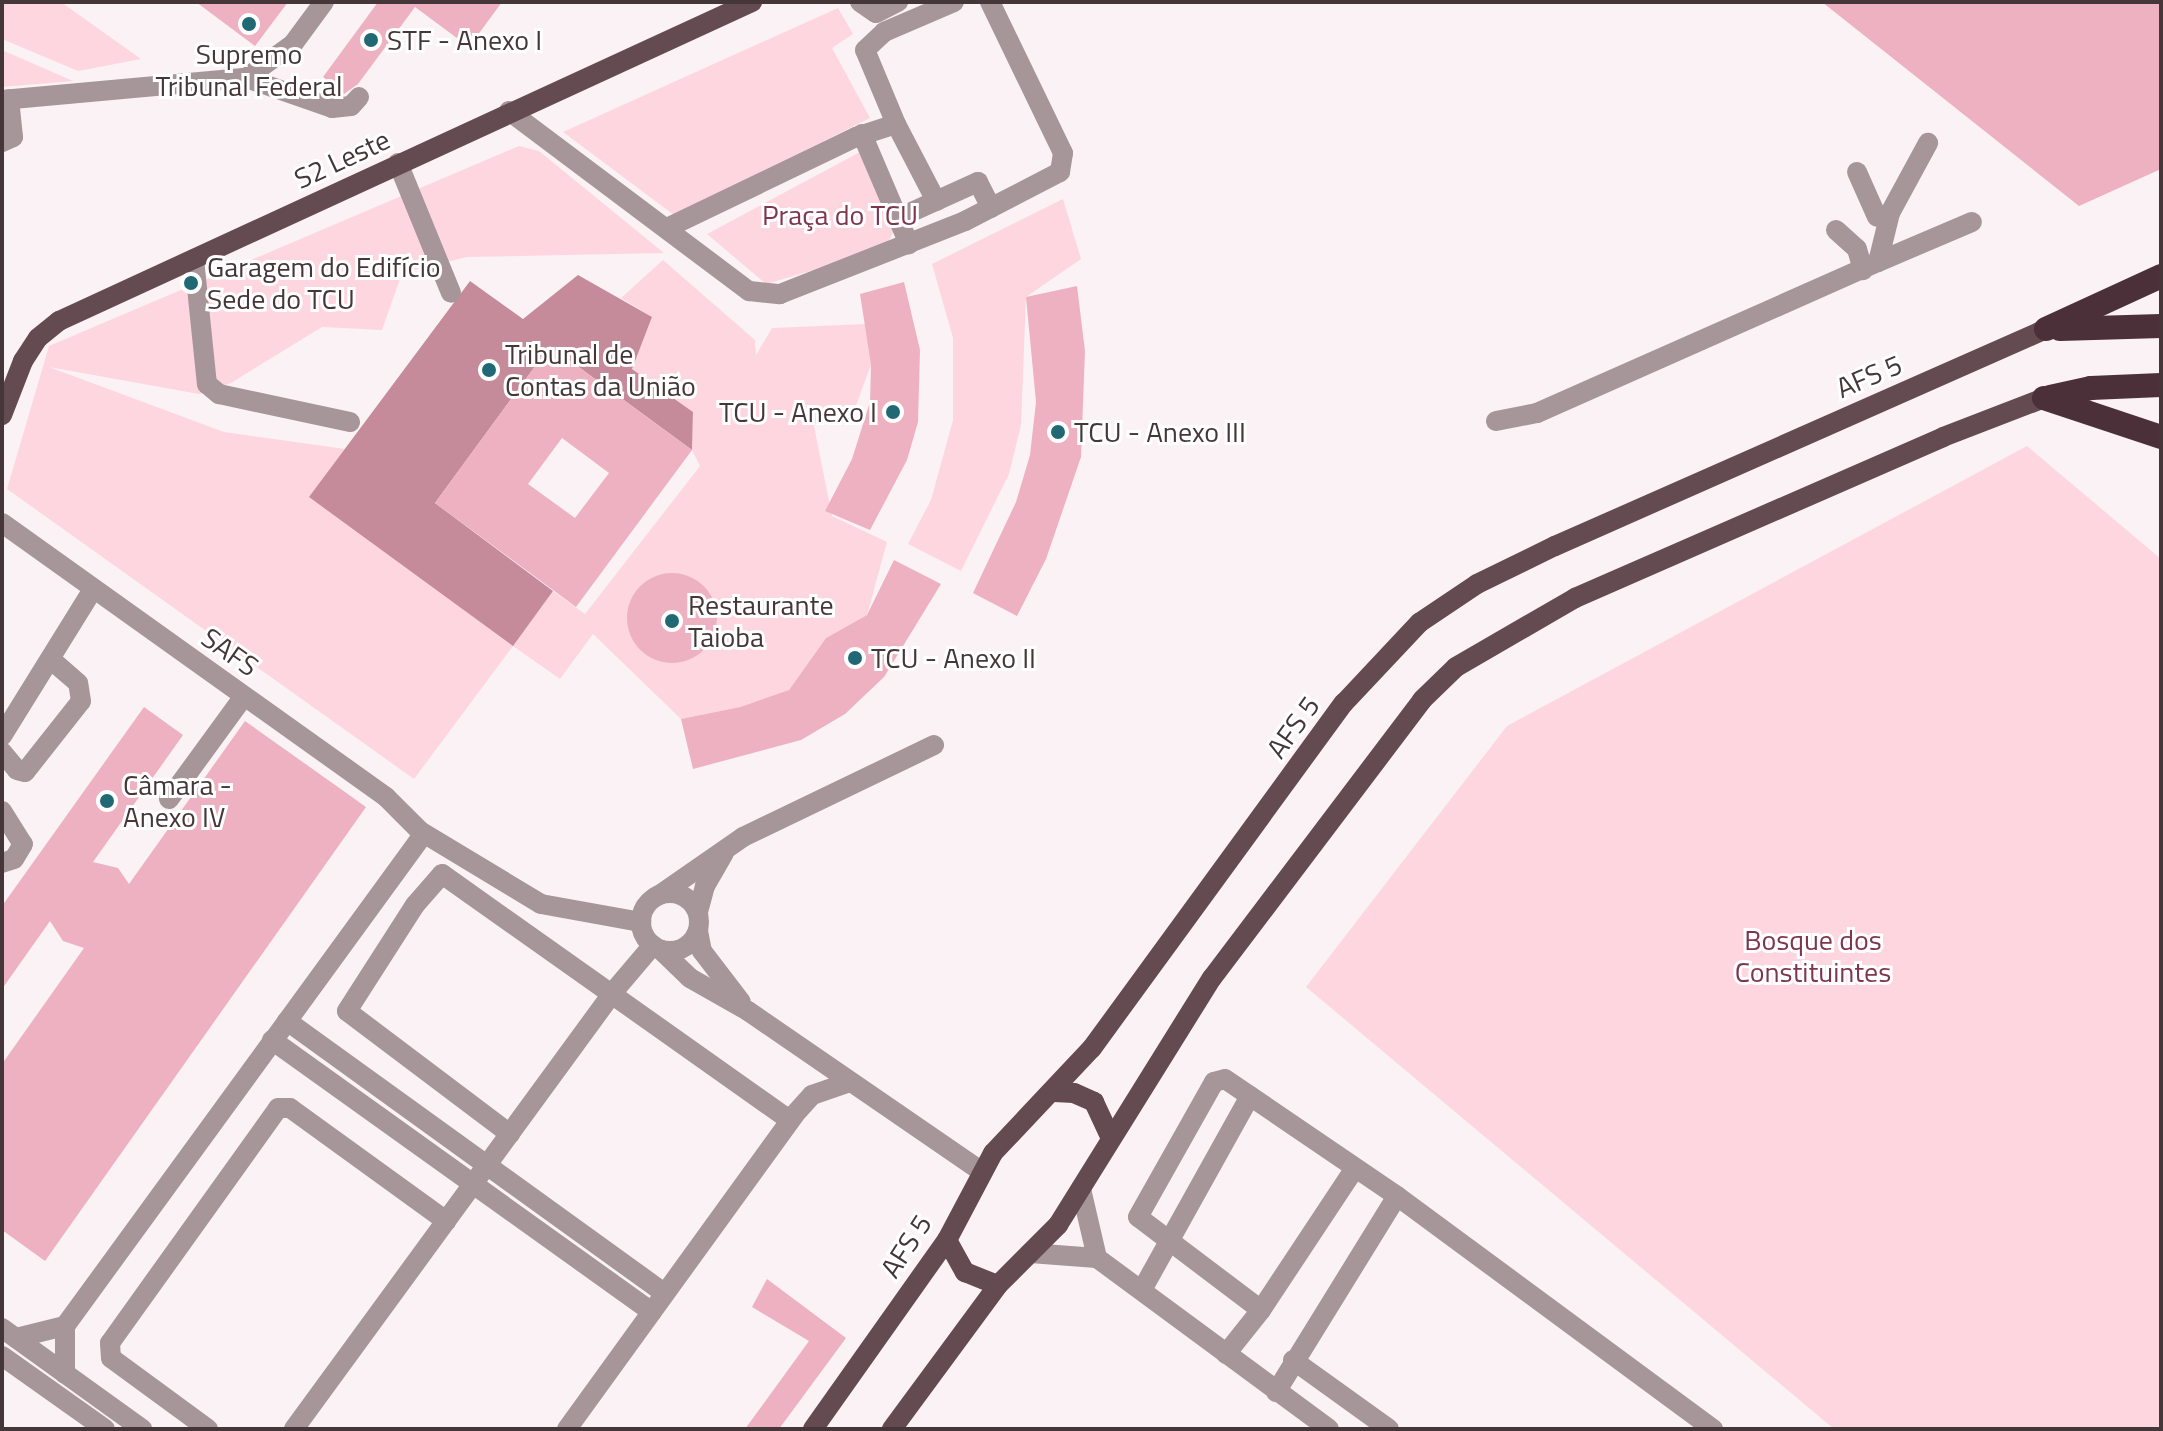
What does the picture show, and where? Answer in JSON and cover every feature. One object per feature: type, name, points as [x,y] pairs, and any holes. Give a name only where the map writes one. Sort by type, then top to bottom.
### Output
[{"type":"highway","points":[[2046,329],[2161,276]]},
{"type":"highway","points":[[2046,329],[2161,326]]},
{"type":"highway","points":[[2044,398],[2091,388],[2161,385]]},
{"type":"highway","points":[[2044,398],[2161,437]]},
{"type":"main road","name":"S2 Leste","points":[[2,415],[38,338],[59,321],[509,111],[752,2]]},
{"type":"main road","name":"AFS 5","points":[[813,1429],[947,1240],[981,1171],[1016,1126],[1054,1092],[1092,1048],[1344,703],[1419,623],[1477,584],[1555,546],[2046,329]]},
{"type":"main road","points":[[892,1429],[998,1285],[1030,1253],[1081,1189],[1110,1136],[1212,978],[1422,700],[1456,667],[1575,598],[1943,437],[2044,398]]},
{"type":"main road","points":[[1054,1092],[1074,1093],[1094,1102],[1110,1136]]},
{"type":"main road","points":[[947,1240],[965,1272],[998,1285]]},
{"type":"street","points":[[246,78],[293,44],[324,2]]},
{"type":"street","points":[[860,2],[876,13],[898,2]]},
{"type":"street","points":[[936,201],[896,124],[865,50],[884,32],[954,2]]},
{"type":"street","points":[[509,111],[669,227],[749,291],[769,295],[909,244],[991,208],[1060,172],[1065,160],[990,2]]},
{"type":"street","points":[[2,142],[13,137],[5,99],[246,78],[332,108],[351,106],[359,97]]},
{"type":"street","points":[[669,227],[862,134],[896,124]]},
{"type":"street","points":[[862,134],[909,244]]},
{"type":"street","points":[[1870,266],[1890,213],[1928,143]]},
{"type":"street","points":[[398,163],[451,293]]},
{"type":"street","points":[[1857,172],[1877,217]]},
{"type":"street","points":[[896,219],[978,182],[991,208]]},
{"type":"street","points":[[1496,421],[1537,413],[1972,222]]},
{"type":"street","points":[[1836,230],[1870,266]]},
{"type":"street","points":[[194,259],[207,384],[219,394],[350,422]]},
{"type":"street","name":"SAFS","points":[[2,523],[404,810],[420,831],[541,904],[641,922]]},
{"type":"street","points":[[2,736],[53,661],[93,589]]},
{"type":"street","points":[[2,752],[17,770],[25,772],[81,701],[78,683],[53,661]]},
{"type":"street","points":[[169,799],[244,696]]},
{"type":"street","points":[[934,745],[743,837],[647,904],[641,922],[657,948],[690,978],[748,1011],[981,1171]]},
{"type":"street","points":[[2,811],[23,844],[14,859],[2,863]]},
{"type":"street","points":[[65,1374],[65,1326],[420,839],[420,831]]},
{"type":"street","points":[[657,948],[679,950],[698,922],[718,858],[743,837]]},
{"type":"street","points":[[510,1134],[347,1011],[415,905],[438,876],[448,875],[790,1120]]},
{"type":"street","points":[[661,894],[680,894],[698,922],[702,951],[748,1011]]},
{"type":"street","points":[[294,1429],[614,991],[657,948]]},
{"type":"street","points":[[287,1021],[664,1293]]},
{"type":"street","points":[[272,1040],[652,1312]]},
{"type":"street","points":[[1261,1310],[1141,1223],[1139,1210],[1214,1082],[1225,1079],[1397,1196],[1700,1425]]},
{"type":"street","points":[[567,1429],[790,1120],[812,1095],[850,1082]]},
{"type":"street","points":[[1142,1290],[1250,1096]]},
{"type":"street","points":[[208,1429],[111,1358],[110,1343],[278,1108],[290,1108],[446,1221]]},
{"type":"street","points":[[1226,1354],[1261,1310],[1355,1168]]},
{"type":"street","points":[[1081,1189],[1097,1258]]},
{"type":"street","points":[[1276,1392],[1397,1196]]},
{"type":"street","points":[[1030,1253],[1097,1258],[1329,1429]]},
{"type":"street","points":[[9,1333],[65,1326]]},
{"type":"street","points":[[9,1333],[128,1425]]},
{"type":"street","points":[[2,1356],[105,1429]]},
{"type":"street","points":[[1293,1360],[1389,1429]]},
{"type":"green space","points":[[2,2],[61,2],[141,59],[78,71],[2,39]]},
{"type":"green space","points":[[838,8],[853,34],[832,48],[870,118],[674,215],[563,132]]},
{"type":"green space","points":[[2,50],[73,81],[2,87]]},
{"type":"green space","points":[[519,146],[539,151],[664,253],[467,257],[402,273],[382,330],[322,327],[231,383],[199,394],[49,367],[224,432],[345,449],[310,497],[513,645],[553,591],[585,614],[700,466],[692,450],[693,412],[632,369],[652,317],[621,298],[663,260],[755,340],[756,355],[772,328],[866,324],[871,365],[855,408],[830,410],[814,426],[832,516],[887,542],[867,615],[826,638],[789,690],[740,707],[681,719],[593,634],[560,679],[513,646],[414,779],[7,489],[49,346]]},
{"type":"green space","name":"Praça do TCU","points":[[862,151],[896,226],[885,249],[766,284],[707,234]]},
{"type":"green space","points":[[1063,199],[1081,259],[1026,297],[1021,425],[1009,474],[961,571],[908,544],[931,500],[953,420],[953,338],[932,264]]},
{"type":"green space","name":"Bosque dos Constituintes","points":[[2027,446],[2161,559],[2161,1429],[1834,1429],[1306,987],[1507,726]]},
{"type":"shaded area","points":[[578,275],[652,317],[632,369],[693,412],[692,450],[550,346],[435,503],[553,591],[513,646],[309,497],[470,281],[523,319]]},
{"type":"building","name":"Supremo Tribunal Federal","points":[[196,2],[288,2],[255,46]]},
{"type":"building","name":"STF - Anexo I","points":[[378,2],[502,2],[469,47],[415,7],[358,84],[344,94],[323,77]]},
{"type":"building","points":[[1822,2],[2161,2],[2161,169],[2079,206]]},
{"type":"building","name":"TCU - Anexo I","points":[[904,282],[920,350],[918,422],[907,460],[870,530],[825,511],[852,459],[870,402],[871,365],[860,294]]},
{"type":"building","name":"TCU - Anexo III","points":[[1077,286],[1085,351],[1081,457],[1046,559],[1017,616],[973,593],[1016,502],[1030,455],[1036,402],[1026,297]]},
{"type":"building","points":[[550,346],[692,450],[576,607],[435,503]],"holes":[[[562,438],[609,473],[575,518],[528,484]]]},
{"type":"building","name":"TCU - Anexo II","points":[[894,560],[941,584],[884,677],[845,714],[801,740],[693,769],[681,719],[740,707],[789,690],[826,638],[867,615]]},
{"type":"building","name":"Restaurante Taioba","points":[[672,573],[689,577],[704,586],[713,601],[717,618],[713,635],[704,650],[689,659],[672,663],[655,659],[640,650],[631,635],[627,618],[631,601],[640,586],[655,577]]},
{"type":"building","points":[[144,707],[183,735],[93,862],[118,868],[129,884],[245,721],[366,807],[45,1261],[2,1230],[2,1064],[84,948],[63,941],[50,921],[2,989],[2,906]]},
{"type":"building","points":[[767,1279],[846,1338],[779,1429],[745,1429],[809,1341],[752,1307]]},
{"type":"place","name":"Supremo Tribunal Federal","points":[[249,24]]},
{"type":"place","name":"STF - Anexo I","points":[[371,40]]},
{"type":"place","name":"Garagem do Edifício Sede do TCU","points":[[191,283]]},
{"type":"place","name":"Tribunal de Contas da União","points":[[489,370]]},
{"type":"place","name":"TCU - Anexo I","points":[[893,412]]},
{"type":"place","name":"TCU - Anexo III","points":[[1058,432]]},
{"type":"place","name":"Restaurante Taioba","points":[[672,621]]},
{"type":"place","name":"TCU - Anexo II","points":[[855,658]]},
{"type":"place","name":"Câmara - Anexo IV","points":[[107,801]]}]
